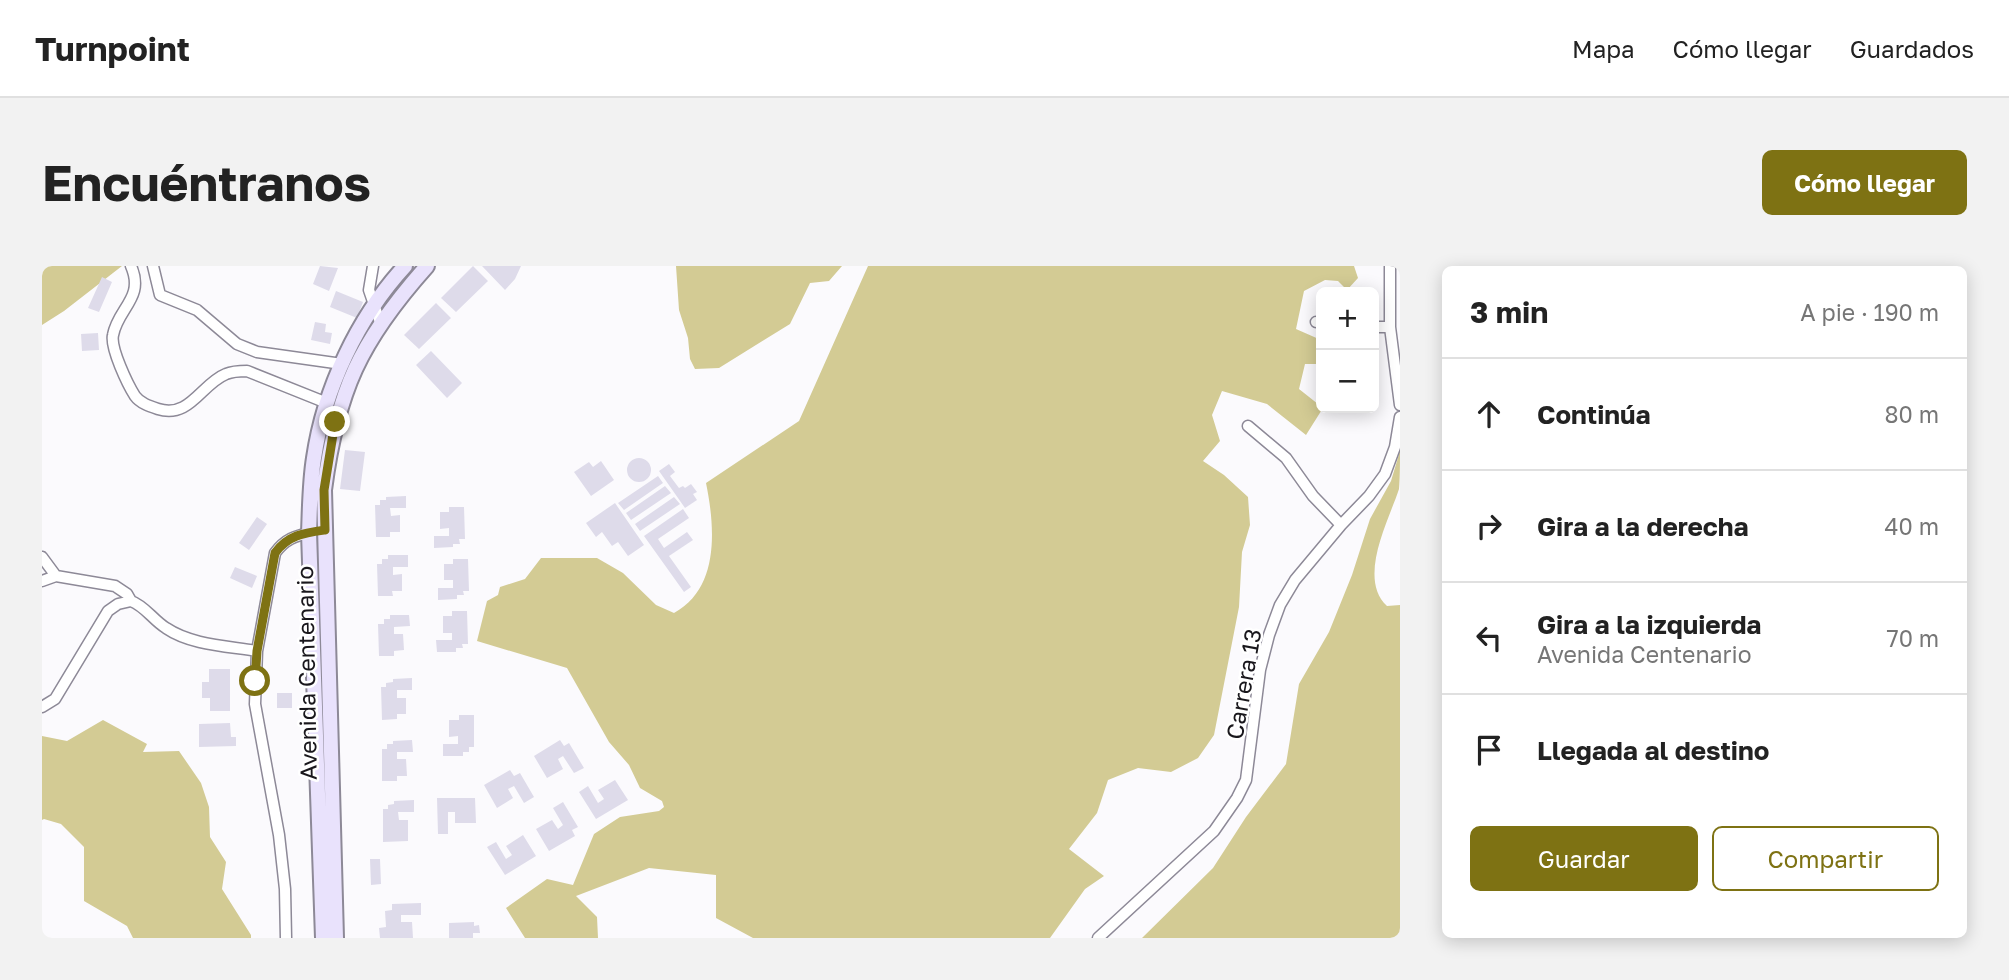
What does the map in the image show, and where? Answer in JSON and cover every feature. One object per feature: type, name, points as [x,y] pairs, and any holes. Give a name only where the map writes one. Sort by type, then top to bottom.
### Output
[{"type":"main road","points":[[323,938],[309,533],[314,456],[327,403],[342,364],[373,307],[388,284],[405,266]]},
{"type":"main road","name":"Avenida Centenario","points":[[336,938],[324,490],[335,422],[347,383],[380,322],[427,266]]},
{"type":"street","points":[[131,266],[136,279],[133,295],[113,332],[112,340],[136,397],[148,406],[164,411],[178,410],[189,405],[223,374],[234,371],[247,372],[327,403]]},
{"type":"street","points":[[153,266],[160,295],[197,310],[237,344],[282,358],[342,364]]},
{"type":"street","points":[[373,266],[369,288],[380,322]]},
{"type":"street","points":[[388,284],[394,266]]},
{"type":"street","points":[[1390,266],[1390,327],[1400,405]]},
{"type":"street","points":[[1379,327],[1390,327]]},
{"type":"street","name":"Carrera 13","points":[[1098,938],[1214,831],[1237,798],[1246,780],[1260,670],[1280,605],[1295,580],[1385,474],[1395,447],[1400,417]]},
{"type":"street","points":[[1248,426],[1286,458],[1312,496],[1341,525]]},
{"type":"street","points":[[286,938],[285,889],[279,835],[257,716],[257,651],[275,553],[283,542],[294,536],[325,530]]},
{"type":"street","points":[[42,557],[56,576]]},
{"type":"street","points":[[42,581],[56,576],[115,586],[127,594],[131,601]]},
{"type":"street","points":[[42,707],[55,699],[108,611],[118,604],[131,601],[138,604],[165,628],[186,638],[257,651]]},
{"type":"shaded area","points":[[42,266],[122,266],[42,325]]},
{"type":"shaded area","points":[[676,266],[842,266],[829,281],[810,283],[790,324],[719,368],[695,369],[690,359],[688,338],[679,310]]},
{"type":"shaded area","points":[[868,266],[1354,266],[1358,278],[1350,287],[1344,287],[1338,281],[1325,280],[1304,291],[1296,329],[1316,338],[1316,364],[1305,364],[1299,389],[1316,402],[1316,413],[1320,413],[1306,435],[1267,404],[1222,391],[1212,415],[1220,441],[1203,461],[1224,475],[1248,497],[1250,525],[1242,552],[1239,607],[1214,735],[1198,758],[1171,772],[1138,768],[1108,780],[1097,813],[1069,849],[1104,876],[1085,889],[1050,938],[753,938],[716,918],[716,875],[649,868],[576,896],[597,917],[598,938],[525,938],[506,908],[547,879],[573,885],[594,834],[620,817],[659,811],[664,807],[662,801],[640,788],[629,765],[609,742],[567,668],[477,641],[487,601],[498,595],[500,587],[525,579],[541,558],[597,558],[623,573],[656,605],[674,613],[689,602],[700,588],[707,572],[712,537],[706,483],[799,421]]},
{"type":"shaded area","points":[[1400,451],[1399,489],[1378,549],[1375,580],[1378,594],[1387,606],[1400,605],[1400,938],[1142,938],[1213,868],[1246,817],[1286,764],[1299,684],[1329,632],[1352,575],[1370,519],[1391,481]]},
{"type":"shaded area","points":[[103,720],[147,744],[143,752],[179,751],[201,783],[209,807],[210,837],[226,862],[222,889],[251,938],[133,938],[127,926],[84,901],[84,847],[61,824],[42,820],[42,736],[67,741]]},
{"type":"building","points":[[320,266],[338,268],[329,291],[313,284]]},
{"type":"building","points":[[473,266],[488,281],[456,312],[441,298]]},
{"type":"building","points":[[482,266],[521,266],[515,279],[505,290]]},
{"type":"building","points":[[102,277],[112,282],[99,312],[88,308]]},
{"type":"building","points":[[336,291],[363,302],[357,318],[330,307]]},
{"type":"building","points":[[436,303],[451,318],[419,349],[404,335]]},
{"type":"building","points":[[315,322],[326,324],[325,332],[332,333],[330,344],[311,340]]},
{"type":"building","points":[[98,333],[99,350],[82,351],[81,334]]},
{"type":"building","points":[[431,351],[462,383],[447,398],[416,365]]},
{"type":"building","points":[[345,450],[365,452],[360,491],[340,489]]},
{"type":"building","points":[[639,458],[647,462],[651,470],[647,478],[639,482],[631,478],[627,470],[631,462]]},
{"type":"building","points":[[601,461],[614,480],[591,496],[574,472],[589,462],[593,467]]},
{"type":"building","points":[[669,464],[675,472],[670,476],[679,488],[691,484],[697,492],[693,494],[697,500],[685,508],[659,471]]},
{"type":"building","points":[[658,476],[663,483],[624,510],[618,503]]},
{"type":"building","points":[[665,486],[671,493],[631,520],[626,513]]},
{"type":"building","points":[[406,496],[406,508],[390,508],[391,516],[400,515],[400,532],[390,532],[390,537],[376,537],[375,505],[380,505],[380,500],[386,500],[386,497]]},
{"type":"building","points":[[674,497],[680,504],[640,531],[635,524]]},
{"type":"building","points":[[615,503],[644,545],[628,556],[618,542],[612,546],[602,532],[596,537],[586,523]]},
{"type":"building","points":[[449,507],[464,507],[465,539],[459,539],[460,544],[453,544],[453,547],[434,548],[434,536],[449,536],[449,528],[440,529],[440,512],[449,512]]},
{"type":"building","points":[[683,509],[689,518],[658,539],[664,548],[687,532],[693,540],[669,556],[691,587],[684,592],[644,536]]},
{"type":"building","points":[[257,517],[267,524],[249,550],[239,543]]},
{"type":"building","points":[[388,555],[408,555],[408,567],[393,567],[393,575],[402,574],[402,591],[392,591],[393,596],[378,596],[377,564],[382,564],[382,559],[388,559]]},
{"type":"building","points":[[453,559],[468,559],[469,591],[463,591],[464,595],[457,595],[457,599],[438,600],[438,588],[453,588],[453,580],[444,580],[444,564],[453,564]]},
{"type":"building","points":[[235,567],[257,576],[252,588],[230,578]]},
{"type":"building","points":[[452,611],[467,611],[468,644],[462,644],[463,648],[456,648],[456,652],[437,652],[436,640],[452,640],[452,633],[443,633],[443,616],[452,616]]},
{"type":"building","points":[[390,615],[409,615],[410,626],[394,627],[394,634],[403,634],[404,650],[394,651],[394,656],[379,656],[378,624],[384,624],[384,619],[390,619]]},
{"type":"building","points":[[209,669],[230,669],[230,711],[210,711],[210,698],[202,698],[202,682],[209,682]]},
{"type":"building","points":[[412,678],[412,690],[397,690],[397,698],[406,698],[406,714],[397,714],[397,719],[382,720],[381,687],[386,687],[386,683],[393,682],[393,679]]},
{"type":"building","points":[[277,693],[292,693],[292,708],[277,708]]},
{"type":"building","points":[[459,715],[474,715],[474,747],[469,747],[469,752],[463,752],[463,756],[443,756],[443,744],[458,744],[458,736],[449,737],[449,720],[459,720]]},
{"type":"building","points":[[230,723],[231,737],[236,737],[236,746],[199,747],[199,724]]},
{"type":"building","points":[[412,740],[413,752],[397,752],[397,759],[406,759],[407,776],[397,776],[397,781],[382,781],[382,749],[387,749],[387,744],[393,744],[393,741]]},
{"type":"building","points":[[560,740],[564,746],[569,743],[584,768],[574,773],[563,756],[558,759],[563,769],[547,778],[534,756]]},
{"type":"building","points":[[510,770],[514,776],[520,773],[534,797],[524,803],[514,786],[508,789],[513,798],[497,808],[484,785]]},
{"type":"building","points":[[615,780],[628,800],[596,819],[579,792],[588,786],[598,803],[604,799],[598,790]]},
{"type":"building","points":[[437,798],[475,798],[476,823],[455,823],[455,812],[448,812],[448,834],[438,834]]},
{"type":"building","points":[[414,800],[414,812],[398,812],[399,820],[408,820],[408,841],[383,842],[383,809],[388,809],[388,805],[394,804],[394,801]]},
{"type":"building","points":[[563,802],[578,827],[572,830],[575,836],[549,851],[536,829],[552,820],[558,829],[563,825],[553,808]]},
{"type":"building","points":[[523,835],[536,856],[505,875],[487,847],[496,842],[506,859],[512,855],[506,846]]},
{"type":"building","points":[[370,859],[380,859],[381,884],[371,885]]},
{"type":"building","points":[[421,903],[421,915],[401,915],[401,922],[412,922],[413,938],[380,938],[379,928],[386,927],[385,911],[392,910],[392,904]]},
{"type":"building","points":[[474,922],[474,926],[479,925],[480,933],[473,933],[473,938],[449,938],[449,923]]},
{"type":"route","points":[[255,681],[257,651],[275,553],[283,542],[294,536],[325,530],[324,490],[335,422]]}]
